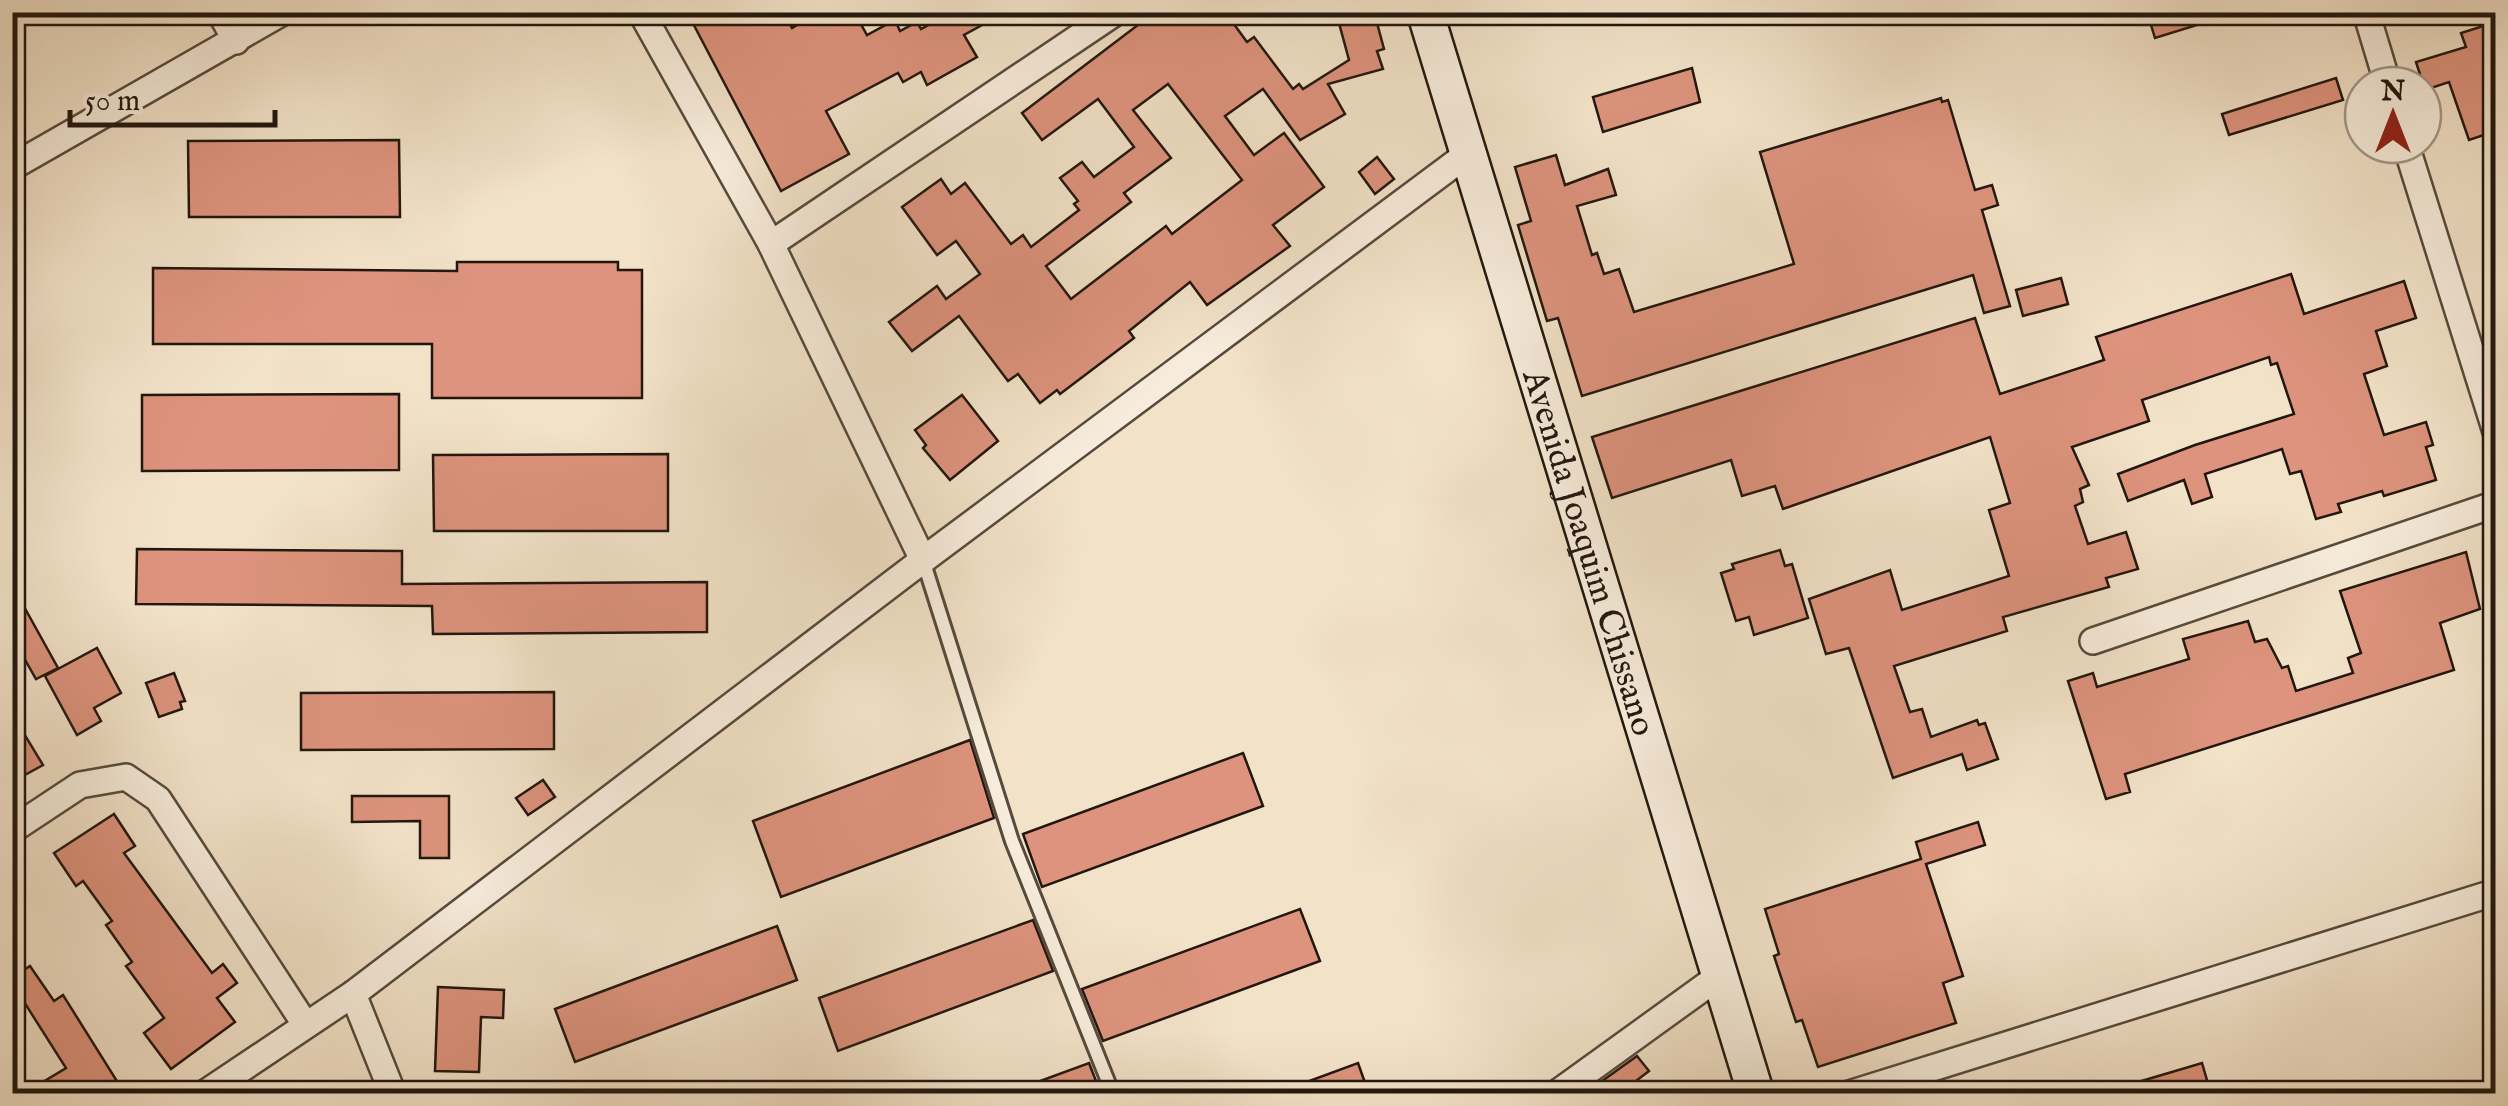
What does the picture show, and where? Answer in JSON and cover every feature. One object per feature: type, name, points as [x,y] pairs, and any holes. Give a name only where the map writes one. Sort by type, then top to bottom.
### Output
[{"type":"street","points":[[220,12],[236,41]]},
{"type":"street","points":[[12,167],[282,12]]},
{"type":"street","points":[[641,12],[771,244],[924,560]]},
{"type":"street","points":[[771,244],[1116,12]]},
{"type":"street","name":"Avenida Joaquim Chissano","points":[[1425,12],[1756,1094]]},
{"type":"street","points":[[2366,12],[2382,65]]},
{"type":"street","points":[[204,1094],[353,994],[1466,155]]},
{"type":"street","points":[[2412,165],[2496,432]]},
{"type":"street","points":[[2094,641],[2496,504]]},
{"type":"street","points":[[12,830],[80,785],[126,776],[158,799],[305,1024]]},
{"type":"street","points":[[1849,1094],[2496,892]]},
{"type":"street","points":[[1556,1094],[1718,976]]},
{"type":"street","points":[[353,994],[393,1094]]},
{"type":"lane","points":[[924,560],[1012,841],[1113,1094]]},
{"type":"building","points":[[687,12],[784,12],[792,28],[819,12],[854,12],[867,35],[895,20],[900,31],[917,22],[921,29],[952,12],[1006,12],[964,35],[977,57],[927,85],[921,72],[903,82],[898,73],[826,111],[849,154],[781,191]]},
{"type":"building","points":[[1155,12],[1191,12],[1200,24],[1215,12],[1225,12],[1247,42],[1254,37],[1293,89],[1299,84],[1303,89],[1349,60],[1336,12],[1374,12],[1384,49],[1377,51],[1383,69],[1328,84],[1345,114],[1300,140],[1263,89],[1225,116],[1254,155],[1284,133],[1324,187],[1273,225],[1290,246],[1207,305],[1190,282],[1129,331],[1134,338],[1060,394],[1057,390],[1040,403],[1018,374],[1008,381],[959,316],[912,351],[889,322],[937,286],[946,299],[980,274],[956,241],[937,255],[902,207],[941,179],[951,194],[965,183],[1011,244],[1023,235],[1031,247],[1079,210],[1074,204],[1078,201],[1060,178],[1082,162],[1094,177],[1134,147],[1098,99],[1042,140],[1022,113]],"holes":[[[1168,84],[1242,180],[1172,234],[1166,226],[1071,299],[1046,266],[1131,202],[1124,193],[1171,158],[1133,110]]]},
{"type":"building","points":[[2147,12],[2219,12],[2220,18],[2155,38]]},
{"type":"building","points":[[2496,22],[2496,131],[2469,140],[2449,82],[2443,84],[2443,65],[2416,62],[2466,47],[2461,33]]},
{"type":"building","points":[[1692,68],[1700,102],[1603,132],[1593,97]]},
{"type":"building","points":[[2336,78],[2343,100],[2229,135],[2222,114]]},
{"type":"building","points":[[1941,98],[1942,102],[1948,100],[1975,190],[1992,185],[1998,205],[1982,210],[2010,306],[1984,313],[1973,275],[1582,396],[1558,318],[1547,321],[1518,225],[1531,221],[1515,167],[1556,155],[1565,185],[1608,169],[1616,195],[1577,206],[1592,255],[1597,253],[1604,274],[1619,269],[1634,312],[1794,264],[1760,152]]},
{"type":"building","points":[[399,140],[400,217],[189,217],[188,141]]},
{"type":"building","points":[[1377,157],[1394,179],[1375,194],[1359,172]]},
{"type":"building","points":[[457,262],[618,262],[618,270],[642,270],[642,398],[432,398],[432,344],[153,344],[153,268],[457,271]]},
{"type":"building","points":[[2291,274],[2304,314],[2404,281],[2416,318],[2376,331],[2387,366],[2364,374],[2384,435],[2426,422],[2433,445],[2426,447],[2436,480],[2384,496],[2382,491],[2338,504],[2341,512],[2316,519],[2301,471],[2290,474],[2282,449],[2205,474],[2212,497],[2192,504],[2184,480],[2128,501],[2118,474],[2294,414],[2277,363],[2271,365],[2269,357],[2142,400],[2149,421],[2072,447],[2089,485],[2080,489],[2083,502],[2075,506],[2088,544],[2126,532],[2138,569],[2106,578],[2109,587],[2003,617],[2007,631],[1894,666],[1910,712],[1922,709],[1931,737],[1977,720],[1979,725],[1985,723],[1998,759],[1967,770],[1962,754],[1893,778],[1849,648],[1826,654],[1809,599],[1890,570],[1902,610],[2009,576],[1989,510],[2010,503],[1990,437],[1783,509],[1775,486],[1742,496],[1731,460],[1612,498],[1592,437],[1975,318],[2000,394],[2104,360],[2096,337]]},
{"type":"building","points":[[2061,278],[2068,304],[2023,316],[2016,290]]},
{"type":"building","points":[[399,394],[399,470],[142,471],[142,395]]},
{"type":"building","points":[[962,395],[998,441],[950,480],[923,448],[926,445],[915,430]]},
{"type":"building","points":[[668,454],[668,531],[434,531],[433,455]]},
{"type":"building","points":[[137,549],[402,551],[402,584],[707,582],[707,632],[433,634],[432,606],[136,604]]},
{"type":"building","points":[[1780,550],[1785,566],[1792,564],[1808,618],[1754,635],[1749,617],[1736,621],[1721,573],[1734,569],[1732,564]]},
{"type":"building","points":[[2466,552],[2480,609],[2440,623],[2454,670],[2125,774],[2130,792],[2106,799],[2068,681],[2093,673],[2097,687],[2189,659],[2183,639],[2248,621],[2255,642],[2267,639],[2282,668],[2288,666],[2296,691],[2353,673],[2348,658],[2361,653],[2340,591]]},
{"type":"building","points":[[12,585],[58,668],[36,679],[20,651],[12,656]]},
{"type":"building","points":[[97,648],[121,693],[94,708],[101,721],[77,735],[45,676]]},
{"type":"building","points":[[174,673],[185,701],[180,702],[182,709],[159,717],[146,683]]},
{"type":"building","points":[[554,692],[554,749],[301,750],[301,693]]},
{"type":"building","points":[[12,714],[43,765],[12,782]]},
{"type":"building","points":[[970,740],[994,818],[781,897],[753,821]]},
{"type":"building","points":[[1243,753],[1263,806],[1042,887],[1023,834]]},
{"type":"building","points":[[543,780],[555,797],[528,815],[516,798]]},
{"type":"building","points":[[352,796],[449,796],[449,858],[420,858],[420,821],[352,822]]},
{"type":"building","points":[[114,814],[135,846],[124,853],[212,973],[223,964],[237,983],[217,998],[235,1022],[171,1069],[144,1033],[164,1018],[126,966],[132,962],[106,925],[112,921],[83,881],[76,886],[54,853]]},
{"type":"building","points":[[1978,822],[1985,845],[1926,864],[1963,976],[1943,983],[1956,1023],[1818,1067],[1802,1020],[1796,1022],[1774,956],[1779,954],[1765,909],[1921,859],[1916,842]]},
{"type":"building","points":[[1300,909],[1320,961],[1103,1041],[1082,989]]},
{"type":"building","points":[[1033,920],[1053,971],[838,1051],[819,998]]},
{"type":"building","points":[[777,926],[797,980],[575,1062],[555,1009]]},
{"type":"building","points":[[30,966],[54,1001],[63,995],[125,1094],[23,1094],[66,1068],[12,983],[12,978]]},
{"type":"building","points":[[438,987],[504,990],[503,1018],[481,1017],[479,1072],[435,1071]]},
{"type":"building","points":[[1637,1056],[1649,1071],[1619,1094],[1584,1094]]},
{"type":"building","points":[[1089,1063],[1101,1094],[1014,1094],[1013,1091]]},
{"type":"building","points":[[1358,1063],[1369,1094],[1283,1094],[1282,1091]]},
{"type":"building","points":[[2202,1063],[2211,1094],[2119,1094],[2118,1088]]}]
